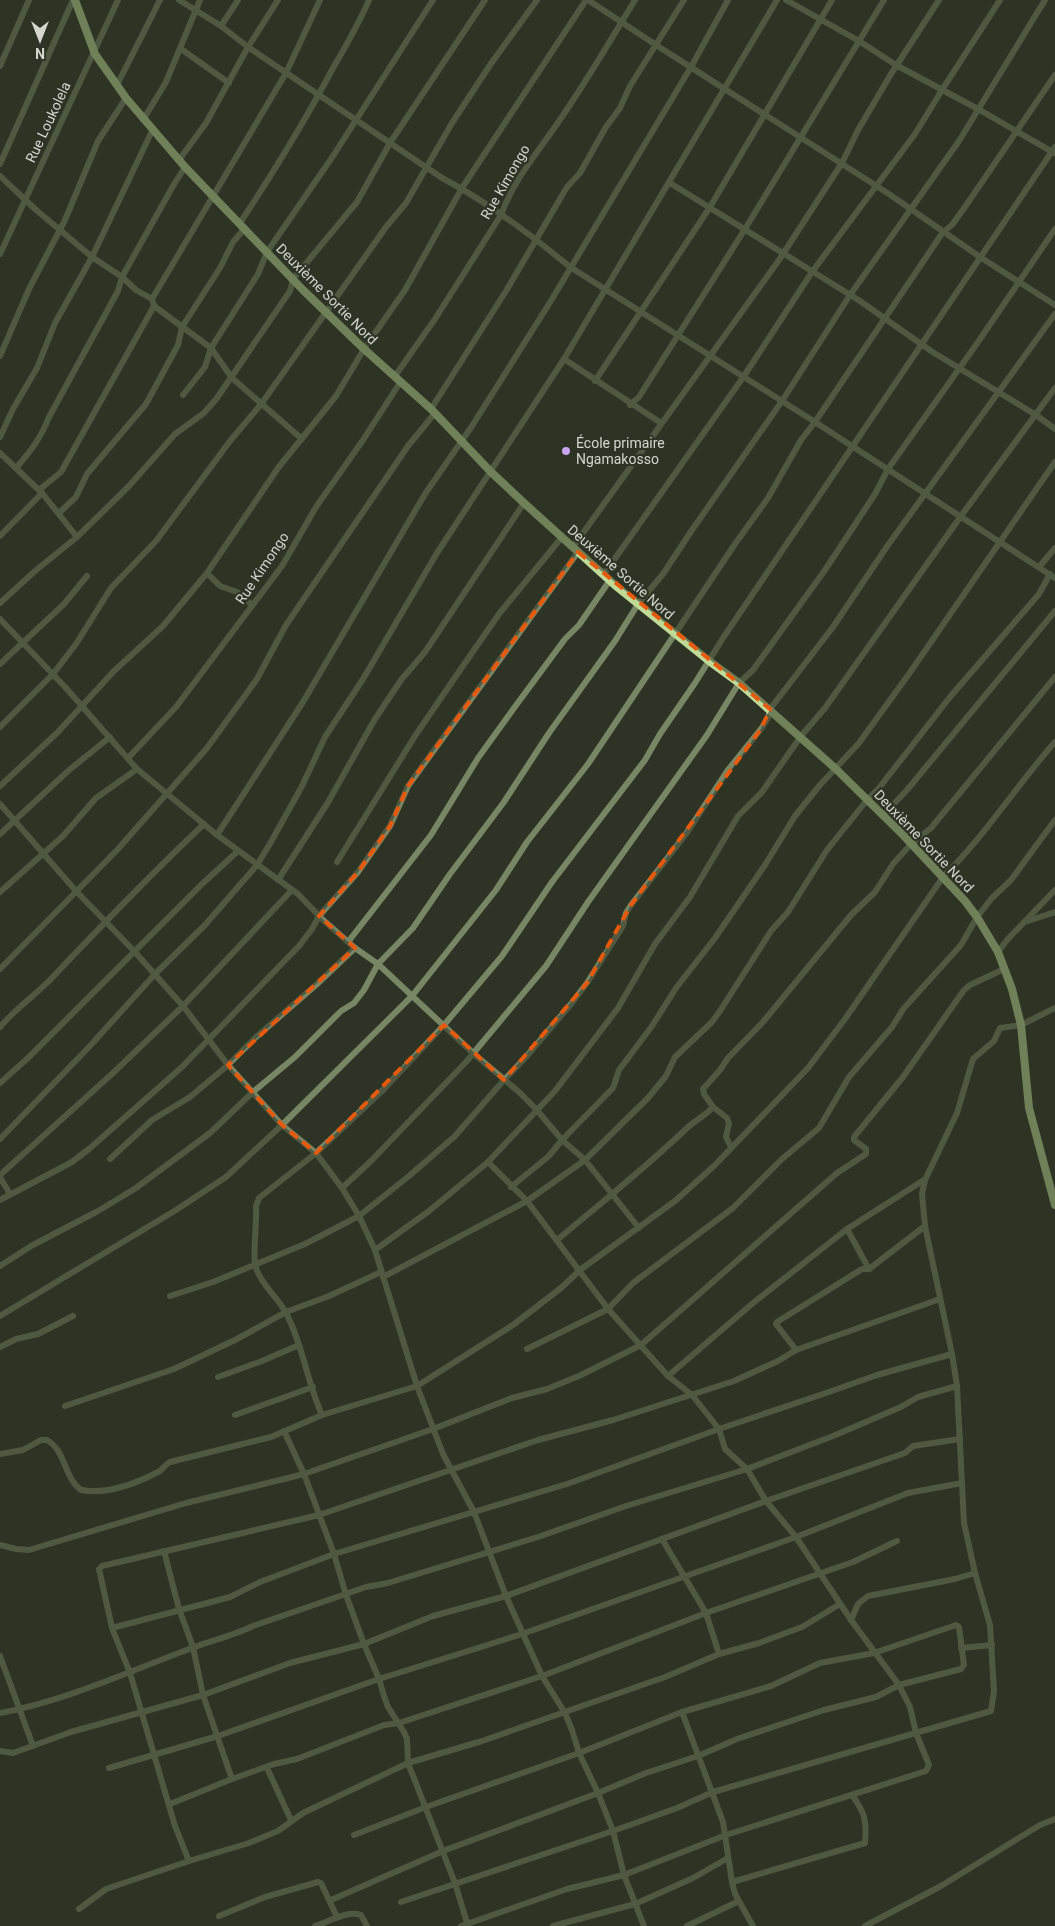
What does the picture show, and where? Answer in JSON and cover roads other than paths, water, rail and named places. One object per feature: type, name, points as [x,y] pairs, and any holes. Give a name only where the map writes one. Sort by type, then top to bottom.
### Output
[{"type":"main road","name":"Deuxième Sortie Nord","points":[[74,0],[95,54],[143,120],[178,160],[325,312],[433,411],[491,472],[576,550],[638,604],[739,683],[801,736],[882,814],[943,877],[977,917],[998,952],[1012,989],[1021,1025],[1029,1108],[1055,1205]]},
{"type":"street","points":[[0,66],[29,0]]},
{"type":"street","points":[[0,164],[74,0]]},
{"type":"street","name":"Rue Loukolela","points":[[0,254],[95,54],[118,0]]},
{"type":"street","points":[[117,84],[160,0]]},
{"type":"street","points":[[65,1406],[174,1369],[237,1339],[286,1312],[382,1274],[527,1201],[585,1160],[648,1098],[666,1076],[675,1057],[712,1022],[771,931],[788,912],[827,850],[879,788],[950,697],[1004,636],[1052,576],[744,376],[570,267],[537,240],[462,188],[426,167],[248,47],[221,26],[179,0]]},
{"type":"street","points":[[143,120],[160,93],[181,49],[200,0]]},
{"type":"street","points":[[221,26],[238,0]]},
{"type":"street","points":[[178,160],[206,123],[248,47],[278,0]]},
{"type":"street","points":[[0,536],[40,491],[61,472],[153,302],[286,73],[320,0]]},
{"type":"street","points":[[59,513],[76,497],[87,474],[146,404],[178,345],[182,327],[220,268],[233,242],[319,95],[369,0]]},
{"type":"street","points":[[183,395],[205,367],[211,348],[258,274],[267,252],[291,219],[433,0]]},
{"type":"street","points":[[0,604],[35,570],[77,538],[129,486],[175,434],[204,413],[232,378],[290,291],[294,279],[357,202],[390,143],[485,0]]},
{"type":"street","points":[[0,727],[53,674],[76,644],[111,588],[156,541],[230,441],[262,403],[386,227],[406,203],[426,167],[490,65],[537,0]]},
{"type":"street","points":[[0,786],[57,733],[81,706],[163,626],[207,573],[278,468],[336,396],[364,349],[402,295],[462,188],[587,0],[842,163],[1018,283],[1055,305]]},
{"type":"street","name":"Rue Kimongo","points":[[128,758],[176,707],[286,561],[316,507],[363,440],[398,379],[501,215],[505,202],[539,147],[557,124],[635,0]]},
{"type":"street","points":[[0,968],[118,849],[167,794],[207,748],[257,679],[286,625],[433,411],[567,187],[580,174],[606,127],[620,108],[630,86],[684,0]]},
{"type":"street","points":[[217,835],[336,648],[394,544],[500,383],[691,67],[728,0]]},
{"type":"street","points":[[0,1139],[89,1047],[155,974],[205,925],[257,865],[302,786],[325,737],[388,637],[437,553],[564,359],[777,0]]},
{"type":"street","points":[[322,1415],[314,1398],[313,1387],[286,1312],[264,1283],[255,1264],[256,1206],[260,1198],[316,1153],[384,1089],[444,1025],[502,956],[552,882],[645,760],[660,734],[920,344],[1054,151],[896,65],[859,41],[786,0]]},
{"type":"street","points":[[595,381],[710,207],[832,0]]},
{"type":"street","points":[[630,405],[639,397],[745,229],[884,0]]},
{"type":"street","points":[[0,1200],[72,1162],[182,1067],[299,946],[319,916],[358,872],[390,826],[408,786],[576,550],[661,423],[695,379],[709,354],[783,253],[842,163],[858,130],[896,65],[940,0]]},
{"type":"street","points":[[348,942],[431,835],[488,744],[565,639],[579,625],[607,577],[744,376],[812,272],[877,188],[915,134],[1000,0]]},
{"type":"street","points":[[0,1266],[31,1246],[98,1211],[136,1188],[210,1133],[253,1092],[295,1057],[341,1011],[354,1002],[364,990],[378,964],[413,928],[450,874],[504,802],[549,733],[615,641],[638,604],[663,574],[782,401],[850,295],[959,141],[1045,0]]},
{"type":"street","points":[[181,49],[229,83]]},
{"type":"street","points":[[0,1316],[226,1178],[412,996],[490,897],[527,842],[588,764],[676,635],[735,544],[768,498],[801,440],[943,232],[952,225],[1055,75]]},
{"type":"street","points":[[0,356],[29,289],[60,230],[98,140],[126,98]]},
{"type":"street","points":[[0,437],[37,368],[55,323],[92,257],[152,131]]},
{"type":"street","points":[[16,468],[44,432],[49,417],[118,291],[122,277],[185,167]]},
{"type":"street","points":[[0,176],[92,257],[122,277],[182,327],[211,348],[232,378],[302,439]]},
{"type":"street","points":[[670,182],[850,295],[920,344],[1036,415],[1055,429]]},
{"type":"street","points":[[342,1188],[378,1154],[474,1054],[546,966],[588,902],[707,735],[739,683],[753,670],[825,570],[875,494],[888,469],[1055,229]]},
{"type":"street","points":[[170,1296],[213,1282],[305,1244],[359,1216],[454,1137],[526,1057],[587,983],[623,926],[626,913],[631,905],[686,834],[728,770],[761,729],[768,718],[770,709],[833,627],[1055,314]]},
{"type":"street","points":[[564,359],[630,405],[661,423]]},
{"type":"street","points":[[375,1250],[488,1162],[555,1091],[618,1008],[655,944],[690,897],[738,816],[762,792],[801,736],[825,708],[961,516],[1055,388]]},
{"type":"street","points":[[0,454],[40,491],[77,538]]},
{"type":"street","points":[[512,1187],[549,1156],[613,1088],[618,1070],[652,1026],[676,988],[715,938],[770,858],[795,816],[820,785],[859,743],[1055,462]]},
{"type":"street","points":[[278,880],[327,804],[380,712],[401,680],[425,652],[524,503]]},
{"type":"street","points":[[337,862],[415,736],[466,662],[511,599],[562,537]]},
{"type":"street","points":[[1039,567],[1055,548]]},
{"type":"street","points":[[207,573],[220,586],[237,592],[252,605]]},
{"type":"street","points":[[0,664],[64,604],[87,576]]},
{"type":"street","points":[[882,814],[908,790],[1055,611]]},
{"type":"street","points":[[0,619],[53,674],[137,769],[217,835],[292,890],[348,942],[378,964],[536,1109],[562,1140],[585,1160],[639,1228]]},
{"type":"street","points":[[731,1147],[726,1137],[727,1118],[713,1107],[704,1094],[703,1089],[728,1058],[763,1022],[851,915],[876,892],[893,864],[911,844],[931,828],[1055,677]]},
{"type":"street","points":[[0,834],[68,771],[110,737]]},
{"type":"street","points":[[0,1454],[23,1450],[40,1440],[47,1440],[58,1449],[78,1488],[84,1491],[125,1487],[161,1471],[170,1462],[271,1437],[322,1415],[417,1386],[513,1324],[561,1288],[580,1270],[675,1201],[715,1165],[808,1068],[846,1019],[943,877],[979,837],[1021,781],[1055,742]]},
{"type":"street","points":[[0,892],[63,836],[96,798],[137,769]]},
{"type":"street","points":[[0,804],[104,922],[155,974],[183,1006],[228,1065],[282,1125],[316,1153],[342,1188],[359,1216],[375,1250],[417,1386],[433,1429],[450,1469],[474,1512],[522,1634],[542,1676],[565,1713],[579,1753],[613,1831],[624,1875],[644,1926]]},
{"type":"street","points":[[527,1349],[608,1309],[633,1284],[733,1208],[782,1159],[819,1128],[849,1077],[892,1026],[904,1008],[960,945],[977,917],[992,898],[1011,880],[1055,820]]},
{"type":"street","points":[[0,1027],[11,1014],[42,988],[104,922],[204,824]]},
{"type":"street","points":[[0,1083],[28,1058],[134,951],[238,851]]},
{"type":"street","points":[[10,1194],[0,1175],[183,1006],[292,890]]},
{"type":"street","points":[[998,952],[1055,890]]},
{"type":"street","points":[[1021,925],[1034,918],[1055,912]]},
{"type":"street","points":[[110,1159],[152,1120],[190,1097],[228,1065],[255,1038],[355,948]]},
{"type":"street","points":[[0,1545],[29,1550],[186,1504],[304,1474],[433,1429],[512,1398],[548,1389],[579,1376],[640,1345],[738,1261],[837,1172],[866,1154],[866,1149],[854,1140],[854,1137],[903,1077],[964,990],[970,985],[1004,969]]},
{"type":"street","points":[[400,1902],[613,1831],[678,1808],[713,1792],[991,1711],[994,1691],[992,1645],[986,1608],[975,1573],[964,1523],[957,1386],[925,1226],[922,1194],[925,1180],[957,1113],[973,1058],[994,1041],[999,1029],[1021,1025],[1055,1008]]},
{"type":"street","points":[[557,1240],[651,1162],[693,1122],[706,1115],[713,1107]]},
{"type":"street","points":[[284,1431],[304,1474],[334,1554],[346,1595],[388,1707],[407,1739],[408,1762],[455,1884],[465,1925],[567,1888],[624,1875],[726,1835],[926,1771],[929,1765],[916,1733],[910,1707],[899,1685],[874,1653],[796,1538],[766,1501],[747,1469],[725,1449],[719,1429],[692,1395],[668,1376],[608,1309],[527,1201],[488,1162]]},
{"type":"street","points":[[668,1376],[753,1303],[847,1229],[925,1180]]},
{"type":"street","points":[[796,1350],[776,1324],[777,1322],[862,1269],[869,1269],[925,1226]]},
{"type":"street","points":[[847,1229],[869,1269]]},
{"type":"street","points":[[189,1861],[175,1826],[130,1673],[112,1628],[99,1569],[106,1564],[319,1515],[538,1440],[613,1420],[734,1381],[778,1361],[796,1350],[940,1299]]},
{"type":"street","points":[[0,1347],[16,1339],[38,1334],[73,1316]]},
{"type":"street","points":[[218,1376],[262,1361],[299,1345]]},
{"type":"street","points":[[112,1628],[230,1597],[260,1582],[334,1554],[581,1479],[877,1375],[952,1354]]},
{"type":"street","points":[[0,1713],[20,1710],[130,1673],[193,1647],[237,1634],[253,1626],[366,1587],[388,1583],[489,1552],[578,1524],[626,1506],[747,1469],[901,1407],[918,1397],[957,1386]]},
{"type":"street","points":[[235,1415],[313,1387]]},
{"type":"street","points":[[0,1751],[13,1753],[71,1732],[203,1695],[290,1663],[364,1644],[434,1616],[506,1596],[766,1501],[905,1453],[913,1446],[960,1439]]},
{"type":"street","points":[[109,1768],[218,1736],[379,1679],[522,1634],[796,1538],[908,1493],[962,1482]]},
{"type":"street","points":[[662,1539],[686,1576],[706,1613],[719,1654]]},
{"type":"street","points":[[170,1804],[232,1779],[297,1759],[384,1725],[399,1723],[542,1676],[706,1613],[853,1562],[896,1541]]},
{"type":"street","points":[[164,1551],[193,1647],[203,1695],[232,1779]]},
{"type":"street","points":[[851,1620],[858,1604],[868,1596],[955,1579],[975,1573]]},
{"type":"street","points":[[79,1909],[106,1889],[249,1843],[285,1828],[291,1820],[408,1762],[482,1741],[565,1713],[665,1677],[719,1654],[759,1643],[802,1627],[840,1604]]},
{"type":"street","points":[[331,1900],[443,1852],[754,1733],[824,1710],[876,1697],[899,1685],[960,1668],[964,1665],[959,1627],[956,1625],[874,1653],[820,1663],[771,1686],[682,1712],[579,1753],[426,1807],[354,1835]]},
{"type":"street","points":[[961,1648],[992,1645]]},
{"type":"street","points":[[0,1656],[33,1746]]},
{"type":"street","points":[[682,1712],[713,1792],[726,1835],[732,1882],[739,1901],[753,1926]]},
{"type":"street","points":[[266,1768],[291,1820]]},
{"type":"street","points":[[732,1882],[865,1843],[866,1826],[864,1812],[852,1794]]},
{"type":"street","points":[[865,1926],[941,1886],[1040,1825],[1055,1819]]},
{"type":"street","points":[[553,1926],[636,1904],[685,1882],[728,1858]]},
{"type":"street","points":[[219,1916],[265,1897],[318,1882],[321,1883],[331,1900],[337,1917]]},
{"type":"street","points":[[686,1926],[739,1901]]},
{"type":"street","points":[[315,1926],[337,1917],[359,1914],[367,1926]]},
{"type":"place","name":"École primaire Ngamakosso","points":[[566,451]]}]
